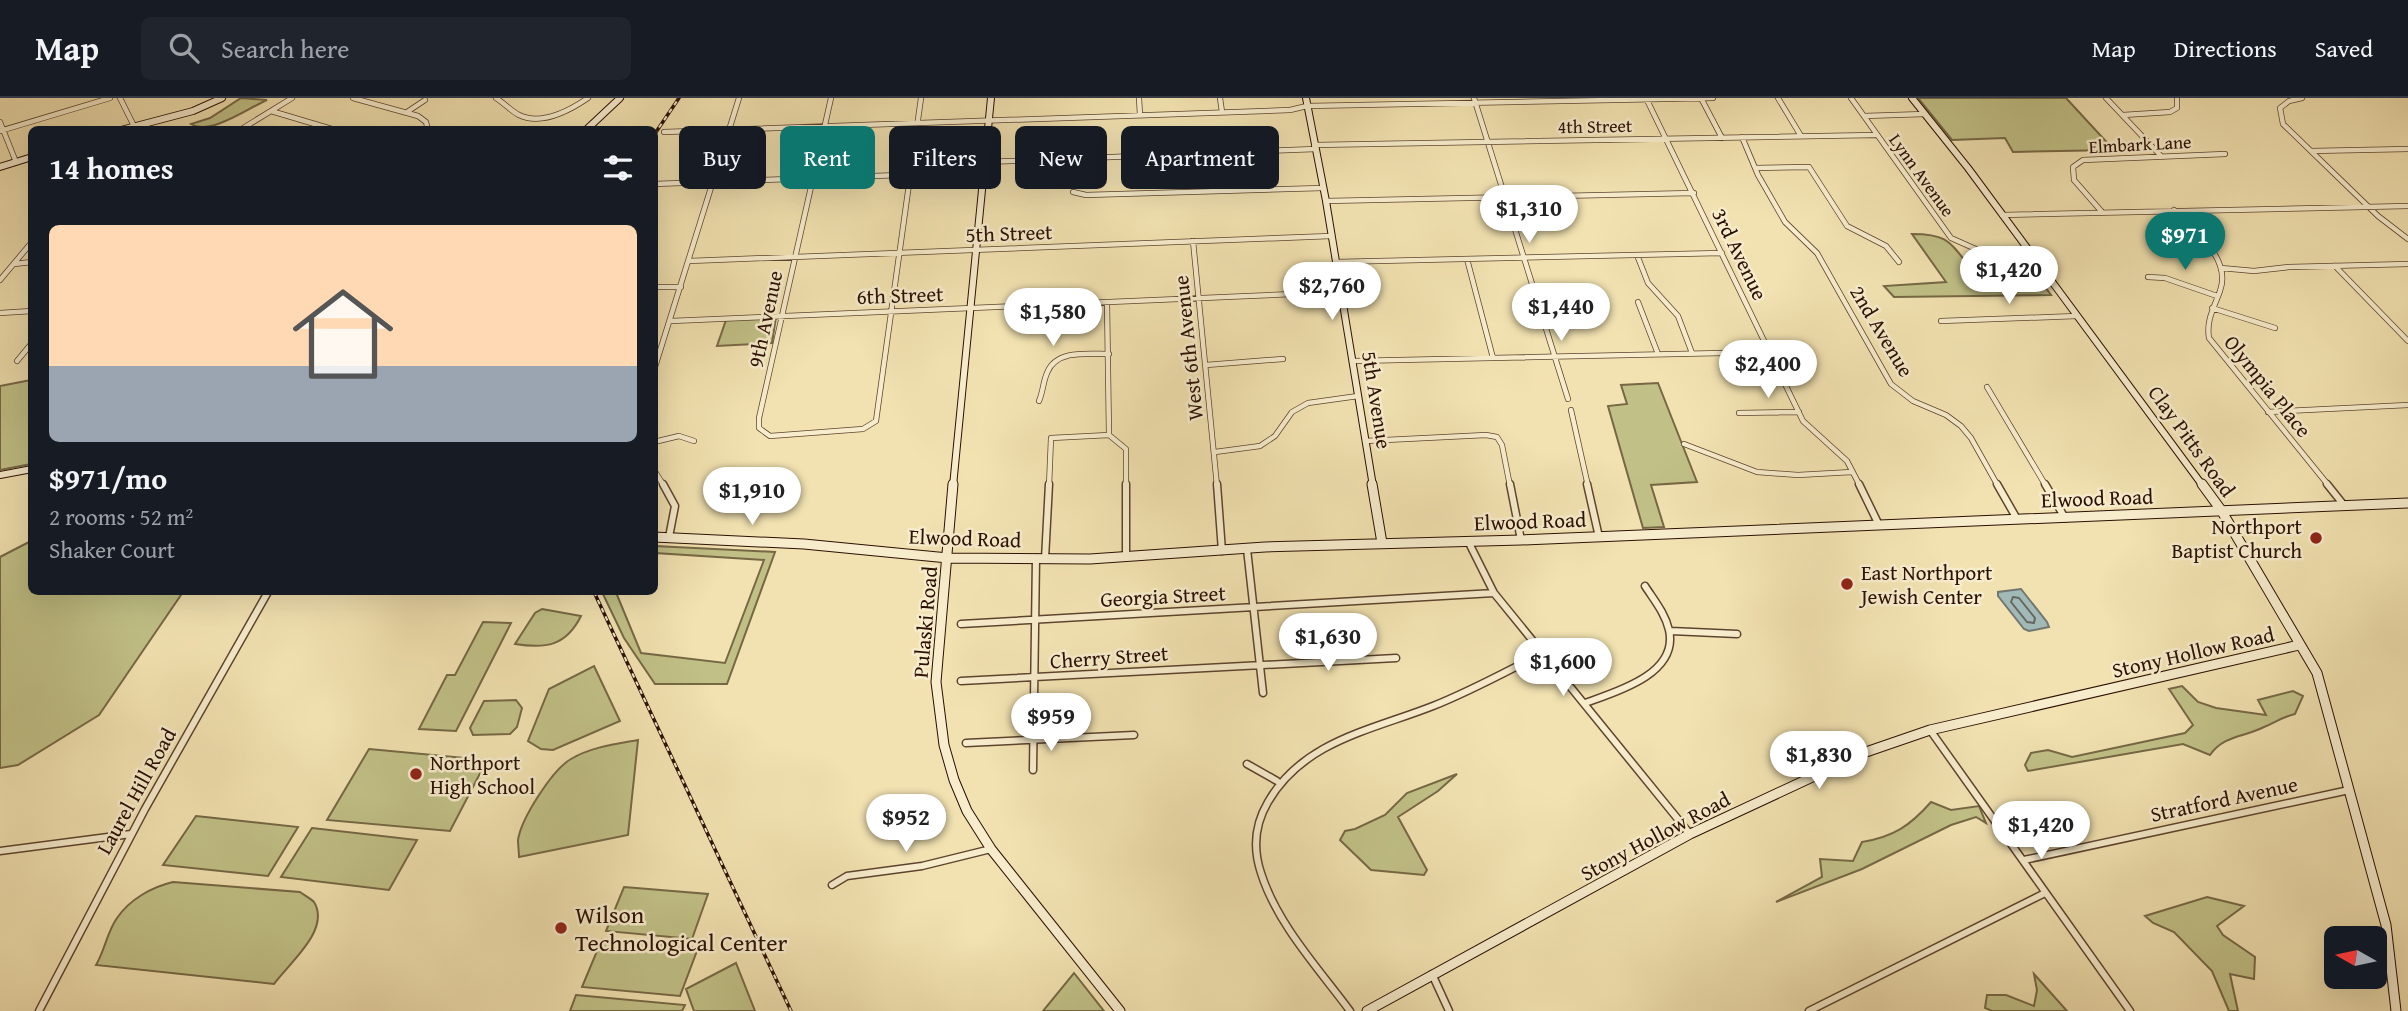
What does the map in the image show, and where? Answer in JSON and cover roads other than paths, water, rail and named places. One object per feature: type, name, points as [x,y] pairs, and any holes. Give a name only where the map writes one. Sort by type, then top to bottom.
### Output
[{"type":"main road","points":[[140,126],[192,111],[222,98]]},
{"type":"main road","points":[[590,126],[620,98]]},
{"type":"main road","name":"Pulaski Road","points":[[989,126],[991,98]]},
{"type":"main road","name":"Clay Pitts Road","points":[[1912,98],[2221,510],[2317,673],[2386,925],[2396,1011]]},
{"type":"main road","name":"5th Avenue","points":[[1306,102],[1326,201],[1382,543]]},
{"type":"main road","points":[[0,167],[28,158]]},
{"type":"main road","name":"Pulaski Road","points":[[982,189],[937,652],[939,714],[954,780],[967,811],[991,849],[1120,1011]]},
{"type":"main road","points":[[0,475],[28,470]]},
{"type":"main road","name":"Elwood Road","points":[[658,537],[804,544],[948,558],[1126,557],[1382,543],[1599,537],[1878,523],[2408,503]]},
{"type":"main road","name":"Stony Hollow Road","points":[[1367,1011],[1690,834],[1866,752],[1930,730],[2300,645]]},
{"type":"street","points":[[2,130],[110,98]]},
{"type":"street","points":[[120,98],[135,126]]},
{"type":"street","points":[[247,126],[292,98]]},
{"type":"street","points":[[353,98],[407,112],[423,119],[426,126]]},
{"type":"street","points":[[496,98],[519,115],[529,118],[565,111],[588,98]]},
{"type":"street","points":[[730,126],[739,98]]},
{"type":"street","name":"9th Avenue","points":[[824,126],[831,98]]},
{"type":"street","points":[[918,126],[921,98]]},
{"type":"street","points":[[1139,98],[1140,116]]},
{"type":"street","points":[[1220,98],[1222,112]]},
{"type":"street","points":[[1701,98],[1722,138]]},
{"type":"street","points":[[848,126],[1222,112],[1306,102],[1713,98]]},
{"type":"street","points":[[1778,98],[1801,136]]},
{"type":"street","name":"Lynn Avenue","points":[[1851,98],[1951,238],[1979,250],[2027,249]]},
{"type":"street","points":[[2106,98],[2161,156]]},
{"type":"street","points":[[2123,116],[2170,112],[2177,108],[2177,98]]},
{"type":"street","points":[[2302,98],[2284,105],[2280,118],[2283,124],[2369,207],[2408,239]]},
{"type":"street","name":"3rd Avenue","points":[[1646,99],[1694,193],[1798,412],[1809,428],[1840,452],[1878,523]]},
{"type":"street","points":[[407,112],[425,100]]},
{"type":"street","points":[[1474,100],[1568,399]]},
{"type":"street","points":[[271,111],[322,126]]},
{"type":"street","points":[[1864,116],[1925,114]]},
{"type":"street","points":[[0,122],[16,162]]},
{"type":"street","points":[[664,132],[679,132]]},
{"type":"street","name":"4th Street","points":[[1001,161],[1315,147],[1876,135]]},
{"type":"street","name":"2nd Avenue","points":[[1742,137],[1785,222],[1817,253],[1891,384],[1913,401],[1946,415],[1961,426],[1971,438],[2017,519]]},
{"type":"street","points":[[2311,151],[2408,149]]},
{"type":"street","name":"Elmbark Lane","points":[[2102,212],[2074,180],[2072,173],[2077,163],[2094,157],[2225,154]]},
{"type":"street","points":[[1755,167],[1809,167],[1847,227],[1890,247],[1897,254],[1899,262]]},
{"type":"street","points":[[658,184],[679,183]]},
{"type":"street","points":[[1073,191],[1086,195],[1323,188]]},
{"type":"street","points":[[658,349],[671,321],[711,189]]},
{"type":"street","name":"9th Avenue","points":[[810,189],[759,428],[770,436],[863,429],[876,421],[892,311]]},
{"type":"street","points":[[892,311],[909,189]]},
{"type":"street","points":[[1326,201],[1694,193]]},
{"type":"street","points":[[2002,215],[2408,206]]},
{"type":"street","points":[[2174,211],[2221,268],[2254,271],[2408,264]]},
{"type":"street","name":"5th Street","points":[[689,261],[1331,236]]},
{"type":"street","name":"West 6th Avenue","points":[[1193,241],[1215,452],[1222,551]]},
{"type":"street","points":[[0,280],[28,247]]},
{"type":"street","points":[[1336,262],[1722,253]]},
{"type":"street","points":[[1637,255],[1648,283],[1678,316],[1692,353]]},
{"type":"street","points":[[1467,259],[1493,358]]},
{"type":"street","points":[[14,264],[28,262]]},
{"type":"street","points":[[2335,266],[2408,341]]},
{"type":"street","name":"Olympia Place","points":[[2221,268],[2223,281],[2206,323],[2209,338],[2343,504]]},
{"type":"street","points":[[2148,277],[2165,278],[2217,296]]},
{"type":"street","points":[[658,287],[681,287]]},
{"type":"street","name":"6th Street","points":[[671,321],[1341,292]]},
{"type":"street","points":[[1638,302],[1658,354]]},
{"type":"street","points":[[1107,303],[1109,435]]},
{"type":"street","points":[[2211,308],[2275,328]]},
{"type":"street","points":[[0,313],[28,311]]},
{"type":"street","points":[[1941,321],[2077,316]]},
{"type":"street","points":[[17,361],[28,348]]},
{"type":"street","points":[[1353,361],[1770,352]]},
{"type":"street","points":[[1039,401],[1045,390],[1052,363],[1068,356],[1109,354]]},
{"type":"street","points":[[1206,365],[1268,363],[1283,359]]},
{"type":"street","points":[[1987,387],[2065,518]]},
{"type":"street","points":[[1215,452],[1260,446],[1275,436],[1292,412],[1308,403],[1358,396]]},
{"type":"street","points":[[2268,412],[2408,405]]},
{"type":"street","points":[[1571,410],[1599,537]]},
{"type":"street","points":[[1739,413],[1798,412]]},
{"type":"street","points":[[1033,771],[1036,619],[1051,438],[1109,435],[1125,449],[1126,557]]},
{"type":"street","points":[[1366,441],[1486,435],[1497,437],[1502,445],[1521,540]]},
{"type":"street","points":[[658,441],[679,436],[694,441]]},
{"type":"street","points":[[1684,444],[1699,447],[1744,468],[1760,472],[1852,472]]},
{"type":"street","points":[[658,477],[669,489],[675,506],[675,521],[669,537]]},
{"type":"street","points":[[1468,541],[1494,593],[1690,834]]},
{"type":"street","points":[[1247,549],[1263,693]]},
{"type":"street","points":[[1585,703],[1650,676],[1667,657],[1671,631],[1657,599],[1645,586]]},
{"type":"street","name":"Georgia Street","points":[[961,624],[1494,593]]},
{"type":"street","name":"Laurel Hill Road","points":[[39,1011],[131,834],[266,595]]},
{"type":"street","points":[[1671,631],[1737,634]]},
{"type":"street","points":[[1350,1011],[1275,903],[1257,858],[1258,824],[1277,782],[1309,755],[1436,704],[1543,653]]},
{"type":"street","name":"Cherry Street","points":[[961,681],[1396,657]]},
{"type":"street","points":[[1930,730],[1981,797],[2084,951],[2130,1011]]},
{"type":"street","points":[[966,743],[1134,735]]},
{"type":"street","points":[[1247,764],[1277,782]]},
{"type":"street","name":"Stratford Avenue","points":[[2024,860],[2349,790]]},
{"type":"street","points":[[0,851],[131,834]]},
{"type":"street","points":[[832,885],[847,876],[922,866],[991,849]]},
{"type":"street","points":[[1809,1011],[2045,893]]},
{"type":"street","points":[[1432,974],[1449,1011]]},
{"type":"water","points":[[2021,589],[2049,627],[2029,631],[2024,629],[1998,596],[1998,592]]},
{"type":"railway","points":[[658,129],[679,98]]},
{"type":"railway","points":[[595,595],[791,1011]]},
{"type":"place","name":"Northport Baptist Church","points":[[2316,538]]},
{"type":"place","name":"East Northport Jewish Center","points":[[1847,584]]},
{"type":"place","name":"Northport High School","points":[[416,774]]},
{"type":"place","name":"Wilson Technological Center","points":[[561,928]]}]
